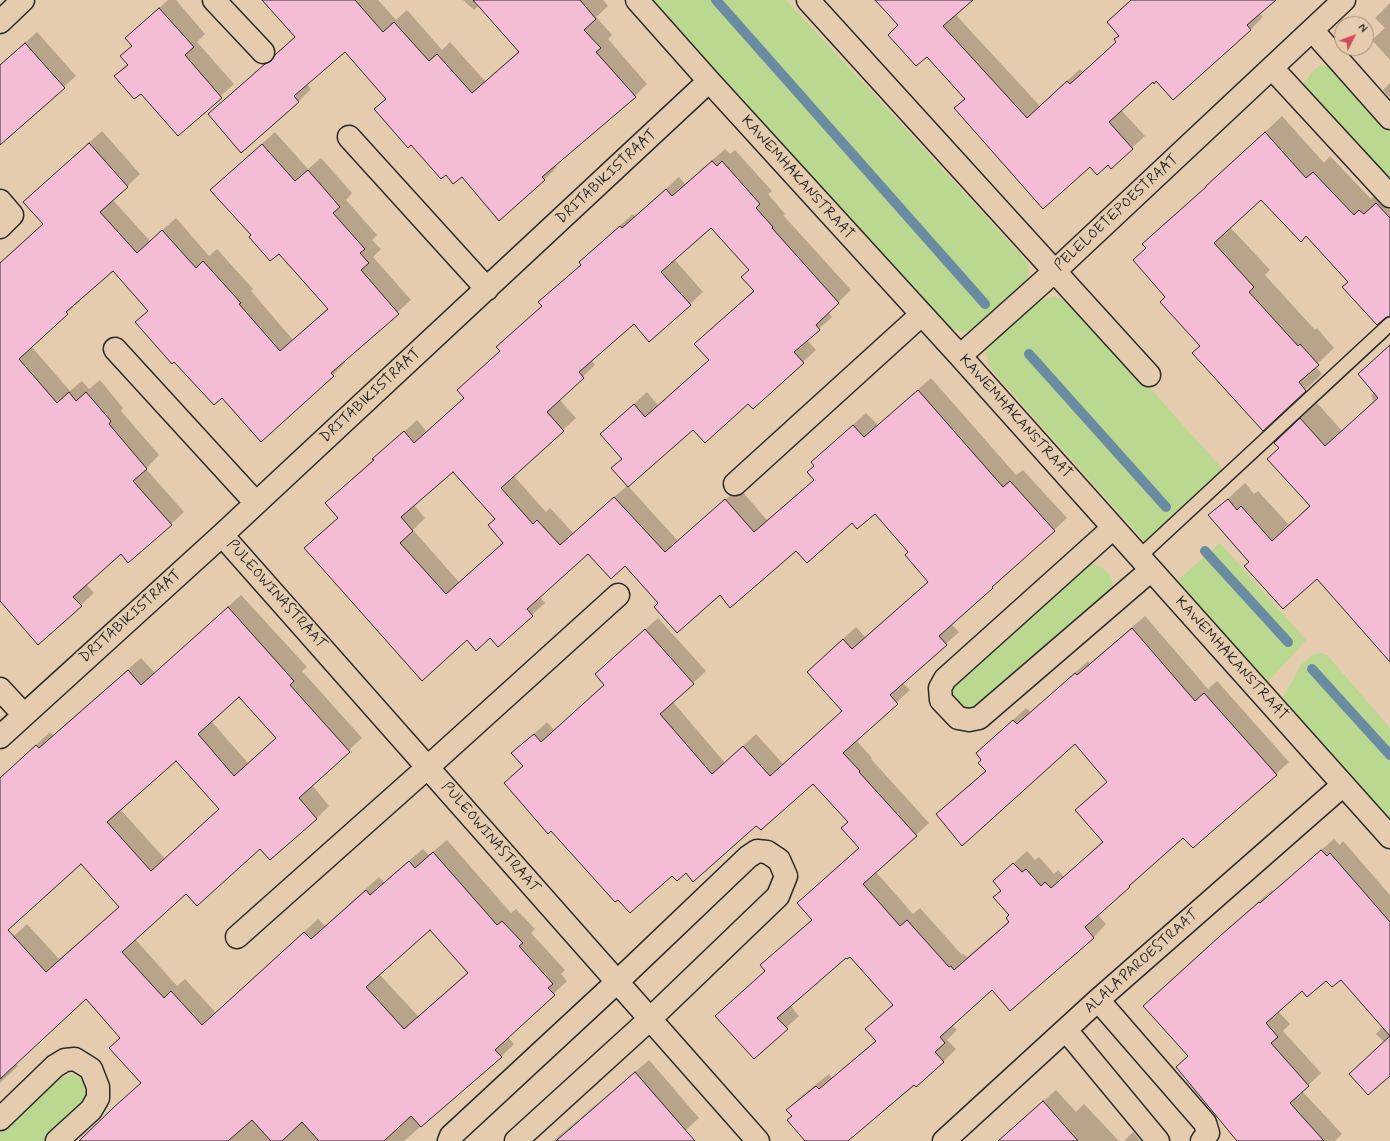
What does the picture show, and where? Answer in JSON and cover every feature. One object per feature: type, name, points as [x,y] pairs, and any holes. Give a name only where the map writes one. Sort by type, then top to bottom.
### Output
[{"type":"street","points":[[0,22],[23,0]]},
{"type":"street","points":[[214,0],[263,52]]},
{"type":"street","name":"KAWEMHAKANSTRAAT","points":[[637,0],[709,82],[960,356],[1390,837]]},
{"type":"street","points":[[808,0],[1149,375]]},
{"type":"street","name":"PELELOETEPOESTRAAT","points":[[960,356],[1055,271],[1344,0]]},
{"type":"street","points":[[1312,30],[1390,118]]},
{"type":"street","points":[[1272,68],[1390,196]]},
{"type":"street","name":"DRITABIKISTRAAT","points":[[0,737],[222,535],[709,82]]},
{"type":"street","points":[[349,137],[486,289]]},
{"type":"street","points":[[0,201],[12,215],[0,227]]},
{"type":"street","points":[[734,484],[921,314]]},
{"type":"street","points":[[116,349],[256,503]]},
{"type":"street","points":[[1114,528],[945,678],[940,688],[941,700],[958,718],[969,720],[979,718],[1145,563]]},
{"type":"street","name":"PULEOWINASTRAAT","points":[[222,535],[758,1141]]},
{"type":"street","points":[[237,937],[618,595]]},
{"type":"street","points":[[0,689],[24,715]]},
{"type":"street","name":"ALALAPAROESTRAAT","points":[[944,1141],[1098,1000],[1343,785]]},
{"type":"street","points":[[449,1141],[451,1136],[617,982],[748,857],[757,851],[766,852],[779,860],[786,876],[778,896],[650,1019],[516,1141]]},
{"type":"street","points":[[1098,1000],[1205,1123],[1208,1133],[1202,1141]]},
{"type":"street","points":[[1066,1030],[1158,1141]]},
{"type":"street","points":[[0,1119],[55,1066],[66,1060],[75,1059],[91,1069],[98,1087],[98,1098],[91,1110],[57,1141]]},
{"type":"lane","points":[[1145,563],[1390,324]]},
{"type":"green space","points":[[654,0],[786,0],[1022,256],[1027,262],[1029,270],[1025,283],[970,331],[960,332],[952,329],[930,307],[744,102]]},
{"type":"green space","points":[[1330,65],[1390,133],[1390,189],[1302,85],[1312,72],[1319,66]]},
{"type":"green space","points":[[1055,297],[1067,301],[1079,308],[1224,471],[1145,542],[995,374],[988,363],[986,353],[989,345],[1042,299]]},
{"type":"green space","points":[[1220,543],[1306,640],[1267,683],[1177,581]]},
{"type":"green space","points":[[1092,564],[1102,567],[1111,576],[1113,585],[1111,593],[972,711],[956,710],[947,684],[1080,567]]},
{"type":"green space","points":[[1322,653],[1328,656],[1390,728],[1390,821],[1288,705],[1283,697],[1301,665],[1313,654]]},
{"type":"green space","points":[[73,1074],[83,1080],[88,1088],[90,1096],[85,1103],[45,1141],[0,1141],[0,1130],[49,1087],[63,1077]]},
{"type":"building","points":[[262,0],[355,0],[383,32],[394,22],[429,61],[437,54],[472,93],[519,52],[473,0],[580,0],[596,19],[584,30],[601,48],[596,52],[636,97],[542,177],[545,180],[499,221],[462,177],[453,184],[446,175],[441,179],[411,145],[408,148],[374,109],[386,99],[345,52],[294,96],[299,102],[241,153],[208,114],[265,64],[271,61],[275,55],[295,37]]},
{"type":"building","points":[[875,0],[973,0],[943,26],[1027,118],[1067,81],[1070,84],[1116,42],[1114,39],[1119,36],[1107,22],[1131,0],[1276,0],[1247,25],[1251,30],[1173,100],[1156,81],[1154,84],[1153,82],[1109,122],[1133,149],[1111,169],[1108,165],[1097,175],[1090,167],[1043,209],[954,108],[965,99],[927,57],[916,66],[888,35],[898,25]]},
{"type":"building","points":[[159,8],[194,47],[185,55],[222,98],[178,136],[141,94],[134,99],[114,76],[128,65],[120,56],[132,46],[125,38]]},
{"type":"building","points":[[25,43],[65,88],[0,145],[0,65]]},
{"type":"building","points":[[1265,132],[1306,178],[1313,172],[1354,215],[1359,210],[1364,214],[1376,203],[1390,218],[1390,316],[1385,318],[1377,325],[1342,287],[1348,282],[1306,236],[1301,242],[1261,200],[1214,243],[1254,287],[1249,292],[1298,346],[1300,344],[1319,365],[1299,382],[1306,391],[1263,431],[1192,353],[1200,346],[1160,302],[1165,297],[1133,260],[1146,248],[1142,244]]},
{"type":"building","points":[[89,143],[128,187],[100,212],[137,253],[162,230],[196,268],[203,261],[241,303],[239,304],[280,351],[328,309],[279,254],[270,261],[249,237],[251,235],[210,190],[262,144],[295,181],[308,170],[340,207],[333,213],[365,249],[360,253],[369,263],[361,270],[399,314],[331,373],[334,376],[261,442],[222,398],[214,405],[174,362],[172,364],[135,322],[148,311],[113,271],[66,312],[68,314],[19,359],[57,403],[69,392],[76,401],[86,392],[111,421],[109,424],[147,469],[133,481],[172,525],[128,563],[121,554],[73,597],[82,606],[38,645],[0,601],[0,263],[43,224],[23,202]]},
{"type":"building","points":[[712,161],[717,166],[722,161],[760,204],[756,208],[773,227],[772,228],[839,303],[816,325],[820,330],[794,352],[804,363],[753,409],[748,404],[705,443],[693,430],[628,487],[611,468],[622,459],[600,434],[634,404],[645,417],[709,360],[694,344],[754,291],[741,277],[749,270],[711,228],[661,272],[691,305],[649,342],[634,324],[579,372],[584,378],[547,412],[564,431],[501,488],[533,524],[537,520],[560,545],[614,497],[665,552],[725,499],[754,532],[814,480],[807,472],[814,466],[811,462],[853,425],[864,437],[918,390],[1003,487],[1010,481],[1055,531],[939,636],[947,645],[890,695],[898,704],[843,753],[917,836],[863,884],[900,926],[907,920],[949,967],[951,966],[954,970],[1009,922],[1006,918],[1009,915],[993,897],[1001,891],[993,881],[1013,863],[1022,872],[1026,869],[1041,886],[1045,882],[1051,888],[1103,842],[1075,810],[1107,782],[1075,744],[962,846],[936,814],[986,771],[978,763],[981,760],[976,753],[1013,720],[1017,724],[1075,673],[1077,675],[1132,628],[1195,701],[1204,693],[1277,775],[1193,848],[1183,838],[1085,927],[1094,938],[1010,1011],[992,990],[940,1037],[945,1043],[935,1052],[944,1062],[916,1087],[914,1085],[848,1141],[805,1141],[787,1120],[792,1116],[786,1110],[816,1086],[819,1089],[876,1041],[865,1029],[893,1005],[850,957],[847,959],[846,958],[777,1018],[788,1029],[754,1059],[715,1016],[765,971],[760,965],[812,920],[797,903],[859,848],[841,828],[848,822],[813,784],[761,830],[756,826],[693,882],[686,873],[677,881],[672,876],[630,913],[618,900],[615,902],[551,831],[548,834],[504,783],[523,766],[511,753],[534,734],[541,742],[604,685],[595,674],[645,629],[694,684],[660,714],[712,774],[743,746],[770,776],[842,711],[807,672],[843,639],[852,649],[928,582],[905,555],[908,552],[875,514],[857,529],[852,523],[807,563],[796,551],[730,608],[720,595],[677,633],[654,607],[658,603],[625,566],[611,579],[588,554],[527,609],[533,616],[498,647],[490,638],[476,651],[467,640],[422,681],[304,548],[338,518],[325,503],[374,460],[372,459],[404,431],[414,443],[464,398],[457,390],[500,351],[496,347],[542,306],[538,302],[581,265],[579,262],[620,226],[622,228],[666,189],[672,196]],"holes":[[[453,472],[495,519],[488,525],[503,543],[446,594],[400,543],[413,531],[401,517]]]},
{"type":"building","points":[[1390,345],[1390,662],[1317,579],[1283,609],[1244,566],[1249,562],[1208,515],[1228,499],[1237,510],[1241,506],[1272,541],[1310,506],[1267,459],[1279,448],[1274,443],[1300,418],[1325,446],[1378,398],[1358,374]]},
{"type":"building","points":[[228,607],[294,681],[290,685],[350,752],[299,798],[317,819],[270,860],[260,849],[197,906],[186,894],[122,952],[164,998],[171,991],[202,1025],[304,932],[311,939],[366,890],[370,895],[409,861],[415,868],[433,852],[497,925],[502,921],[523,943],[519,946],[553,984],[548,988],[555,995],[495,1050],[502,1057],[421,1127],[411,1116],[384,1141],[319,1141],[302,1122],[282,1141],[271,1141],[252,1120],[228,1141],[79,1141],[141,1083],[109,1048],[120,1038],[86,999],[0,1079],[0,778],[36,745],[39,748],[128,670],[141,685]],"holes":[[[239,697],[276,738],[234,776],[198,734]],[[176,761],[219,809],[151,871],[107,822]],[[81,864],[119,907],[46,972],[8,930]],[[430,930],[468,973],[404,1029],[366,987]]]},
{"type":"building","points":[[1321,850],[1327,856],[1330,853],[1390,922],[1390,1036],[1341,980],[1332,987],[1326,981],[1307,997],[1302,991],[1266,1023],[1278,1037],[1271,1043],[1309,1086],[1290,1103],[1324,1141],[1237,1141],[1176,1067],[1188,1056],[1143,1006],[1220,936]]},
{"type":"building","points":[[1390,1036],[1390,1076],[1368,1095],[1349,1074]]},
{"type":"building","points":[[635,1072],[695,1141],[556,1141]]},
{"type":"building","points":[[1043,1101],[1078,1141],[998,1141]]},
{"type":"waterway","points":[[716,0],[985,304]]},
{"type":"waterway","points":[[1029,354],[1166,507]]},
{"type":"waterway","points":[[1205,551],[1288,642]]},
{"type":"waterway","points":[[1312,669],[1390,755]]}]
